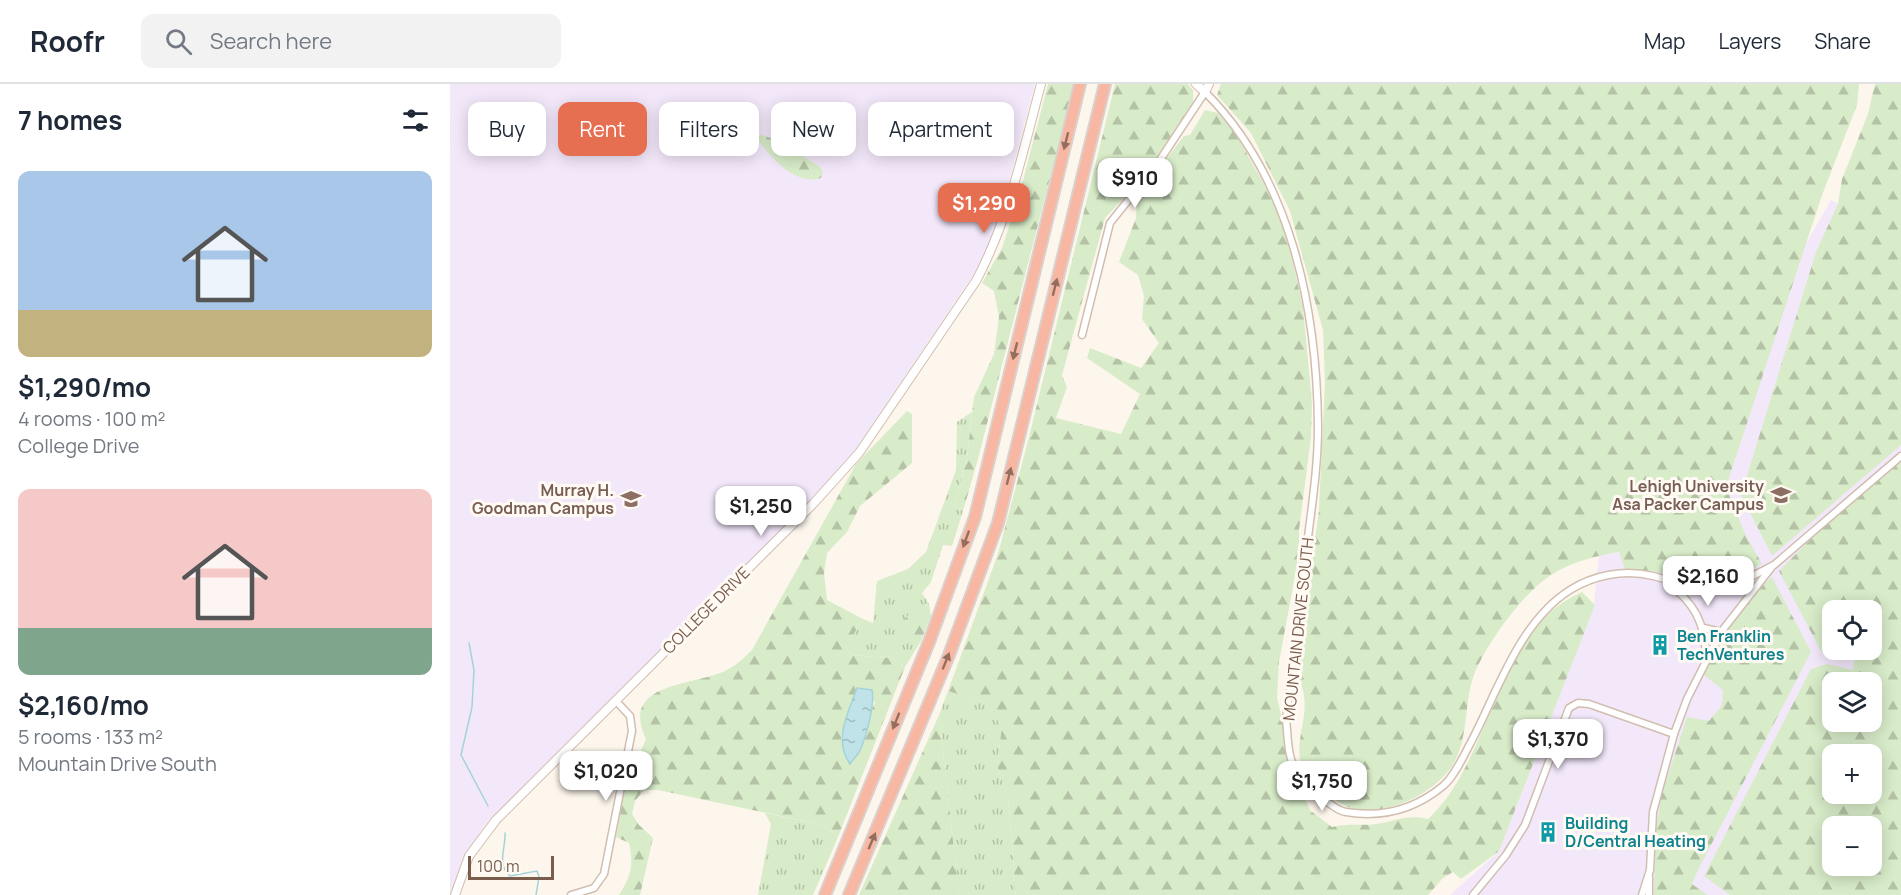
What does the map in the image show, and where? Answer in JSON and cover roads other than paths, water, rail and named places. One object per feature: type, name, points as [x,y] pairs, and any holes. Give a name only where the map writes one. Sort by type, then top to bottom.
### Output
[{"type":"highway","points":[[825,895],[929,642],[975,517],[1080,84]]},
{"type":"highway","points":[[849,895],[949,655],[998,523],[1105,84]]},
{"type":"street","name":"COLLEGE DRIVE","points":[[455,895],[464,868],[489,828],[830,487],[859,453],[987,260],[1006,215],[1041,84]]},
{"type":"street","name":"MOUNTAIN DRIVE SOUTH","points":[[1196,84],[1207,88],[1253,152],[1282,210],[1306,301],[1316,385],[1317,448],[1286,720],[1293,763],[1309,785],[1340,811],[1371,816],[1402,810],[1444,785],[1492,704],[1525,635],[1558,599],[1587,581],[1614,574],[1642,574],[1689,586],[1724,586],[1774,565],[1901,456]]},
{"type":"street","points":[[1082,336],[1110,223],[1158,163],[1207,88]]},
{"type":"street","points":[[1649,895],[1653,812],[1674,734],[1706,657],[1721,632],[1774,565]]},
{"type":"street","name":"MOUNTAIN DRIVE SOUTH","points":[[1665,580],[1689,601],[1704,628],[1706,657]]},
{"type":"street","points":[[1704,628],[1721,632]]},
{"type":"street","points":[[571,895],[594,888],[604,874],[632,730],[630,716],[616,701]]},
{"type":"street","points":[[1473,895],[1506,855],[1526,825],[1569,708],[1578,703],[1588,704],[1674,734]]},
{"type":"street","points":[[1642,895],[1650,870]]},
{"type":"water","points":[[857,688],[872,690],[873,696],[870,719],[863,742],[850,764],[845,755],[842,736],[846,717]]},
{"type":"waterway","points":[[469,643],[474,670],[472,707],[461,755],[488,806]]},
{"type":"waterway","points":[[505,833],[503,866],[510,876],[537,871],[539,877],[536,895]]},
{"type":"place","name":"Lehigh University Asa Packer Campus","points":[[1781,495]]},
{"type":"place","name":"Murray H. Goodman Campus","points":[[631,499]]},
{"type":"place","name":"Ben Franklin TechVentures","points":[[1660,645]]},
{"type":"place","name":"Building D/Central Heating","points":[[1548,832]]}]
